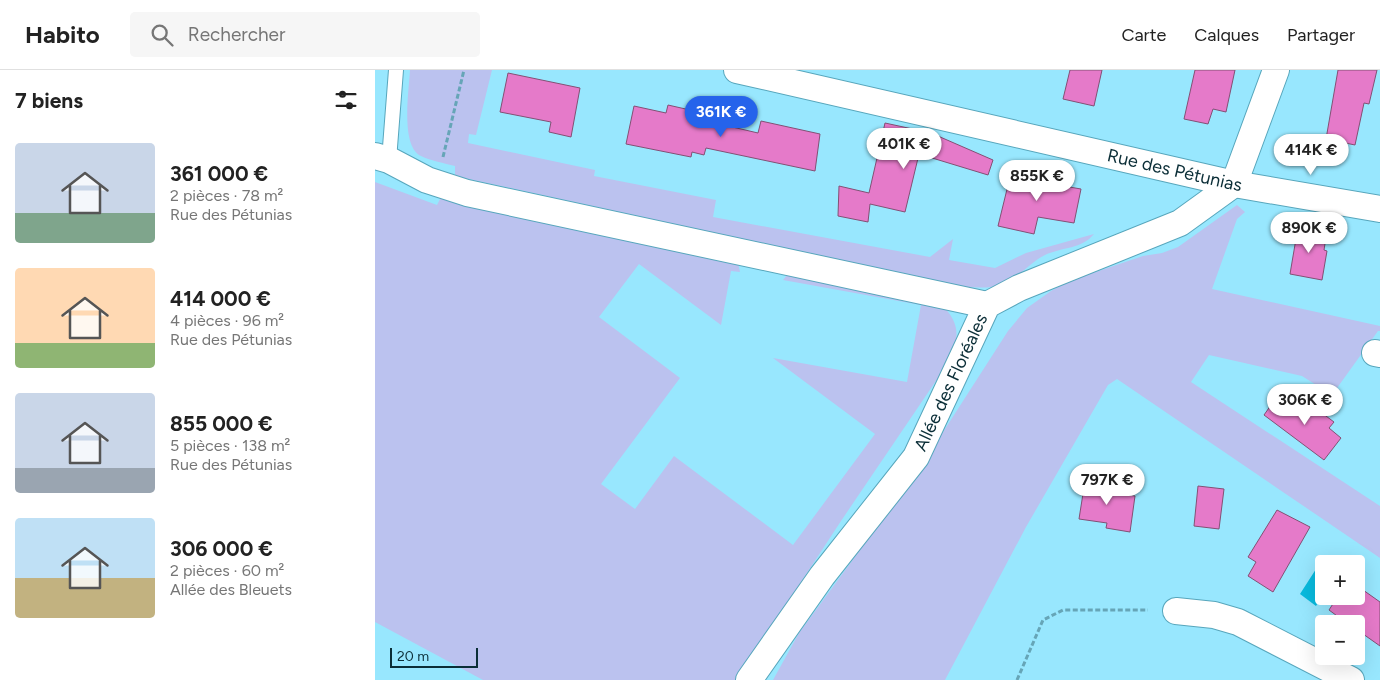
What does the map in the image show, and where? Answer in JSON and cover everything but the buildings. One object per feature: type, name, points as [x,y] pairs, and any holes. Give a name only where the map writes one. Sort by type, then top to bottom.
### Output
[{"type":"street","name":"Rue des Pétunias","points":[[737,70],[1234,184],[1380,208]]},
{"type":"street","points":[[1234,184],[1276,70]]},
{"type":"street","points":[[382,158],[436,183],[467,193],[987,305]]},
{"type":"street","name":"Allée des Floréales","points":[[749,680],[822,576],[916,456],[987,305],[1019,288],[1180,223],[1234,184]]},
{"type":"street","points":[[1177,610],[1238,622],[1351,680]]},
{"type":"lane","points":[[382,158],[396,70]]},
{"type":"path","points":[[436,183],[465,70]]},
{"type":"path","points":[[1017,680],[1043,620],[1051,615],[1063,610],[1177,610]]},
{"type":"shaded area","points":[[410,70],[492,70],[476,135],[469,134],[468,143],[595,170],[594,176],[716,200],[713,217],[930,257],[953,239],[949,260],[995,268],[1026,253],[1094,234],[1078,245],[1045,255],[1006,283],[991,287],[962,287],[455,176],[455,166],[421,156],[414,150],[410,141],[407,117]]},
{"type":"shaded area","points":[[375,182],[437,205],[441,197],[738,263],[740,272],[731,271],[721,325],[639,264],[599,317],[680,378],[601,484],[635,509],[674,456],[793,545],[875,434],[773,358],[907,382],[921,305],[783,280],[787,275],[939,302],[947,310],[956,326],[956,342],[944,369],[841,521],[737,680],[483,680],[375,622]]},
{"type":"shaded area","points":[[1237,205],[1245,212],[1237,219],[1212,289],[1380,326],[1380,331],[1378,331],[1332,395],[1302,376],[1209,355],[1191,382],[1380,506],[1380,558],[1117,379],[1108,385],[1026,527],[945,680],[773,680],[799,633],[918,471],[1008,331],[1027,308],[1069,281],[1143,256],[1162,253],[1178,247]]},
{"type":"shaded area","points":[[1315,571],[1316,606],[1300,594]]}]
